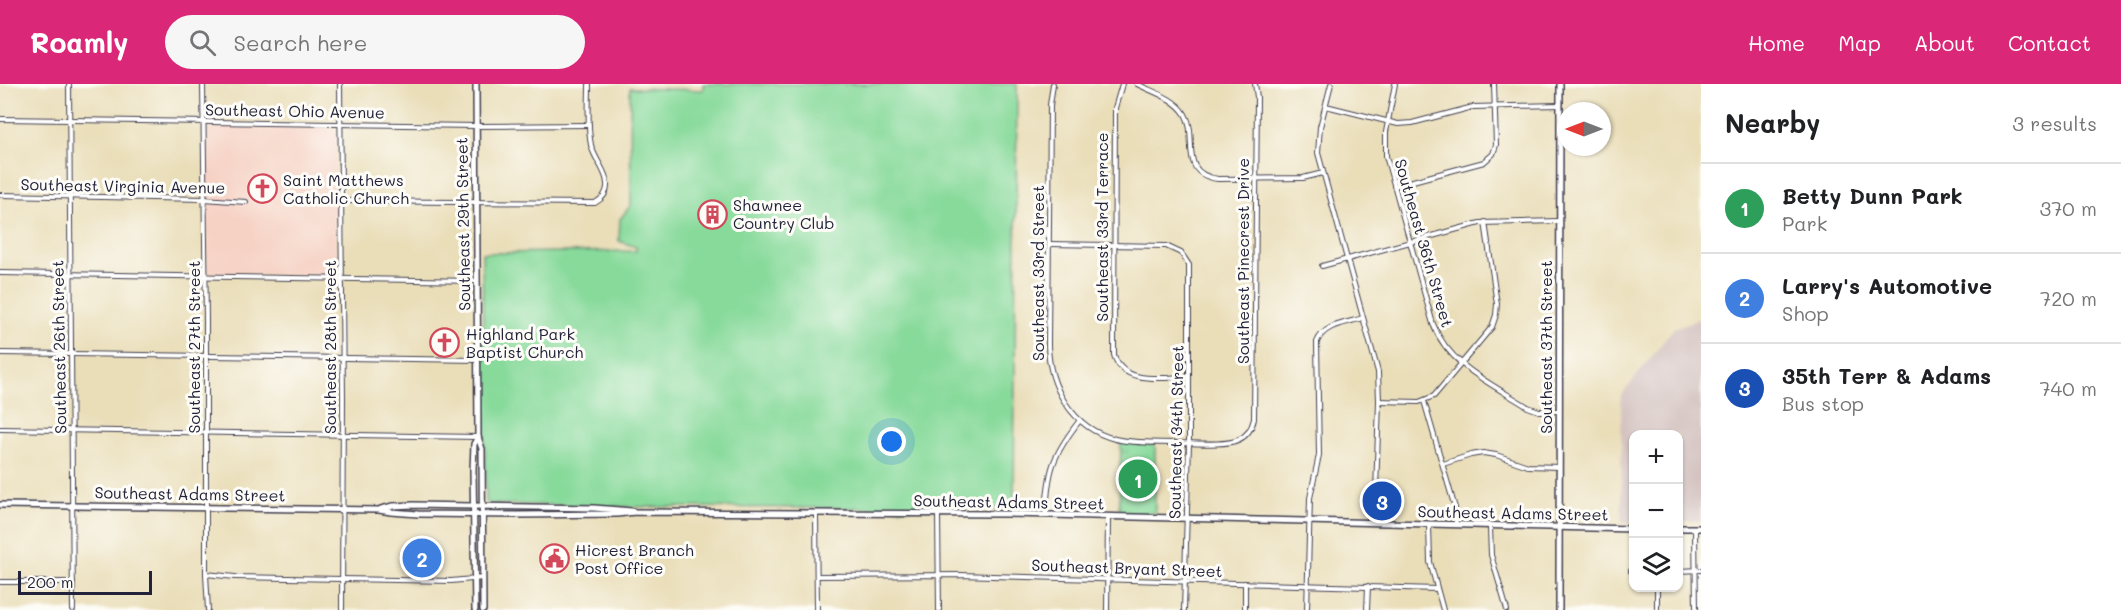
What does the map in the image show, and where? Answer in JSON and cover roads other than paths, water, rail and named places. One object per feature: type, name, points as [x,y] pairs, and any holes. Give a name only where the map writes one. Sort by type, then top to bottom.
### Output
[{"type":"main road","name":"Southeast 29th Street","points":[[476,84],[478,436],[482,449],[483,610]]},
{"type":"main road","name":"Southeast 37th Street","points":[[1560,84],[1560,102]]},
{"type":"main road","name":"Southeast 37th Street","points":[[1559,610],[1560,156]]},
{"type":"main road","name":"Southeast 29th Street","points":[[475,610],[474,444],[478,436]]},
{"type":"main road","name":"Southeast Adams Street","points":[[0,505],[342,509],[474,514],[635,512],[1046,515],[1629,529]]},
{"type":"main road","name":"Southeast Adams Street","points":[[379,510],[400,506],[482,506],[626,509],[635,512]]},
{"type":"street","name":"Southeast 26th Street","points":[[69,84],[74,610]]},
{"type":"street","name":"Southeast 27th Street","points":[[203,84],[208,610]]},
{"type":"street","name":"Southeast 28th Street","points":[[340,84],[342,610]]},
{"type":"street","points":[[341,201],[590,203],[603,197],[607,183],[591,147],[589,84]]},
{"type":"street","name":"Southeast 33rd Street","points":[[1053,84],[1050,105],[1050,367],[1060,396],[1080,420],[1117,440],[1234,442],[1246,435]]},
{"type":"street","name":"Southeast 33rd Terrace","points":[[1122,84],[1115,108],[1114,352],[1116,360],[1128,374],[1189,377]]},
{"type":"street","points":[[1137,84],[1171,100],[1183,111],[1190,126],[1192,159],[1201,173],[1218,179],[1303,178],[1323,173]]},
{"type":"street","name":"Southeast Pinecrest Drive","points":[[1246,435],[1254,419],[1257,98],[1255,84]]},
{"type":"street","points":[[1331,84],[1318,138],[1318,153],[1378,372],[1375,524]]},
{"type":"street","name":"Southeast 36th Street","points":[[1395,84],[1385,148],[1435,330],[1447,350],[1461,364],[1528,407],[1539,411],[1559,411]]},
{"type":"street","points":[[1394,186],[1484,162],[1490,158],[1496,145],[1494,84]]},
{"type":"street","points":[[1326,106],[1388,123],[1408,124],[1466,108],[1495,105],[1557,105]]},
{"type":"street","name":"Southeast Ohio Avenue","points":[[0,118],[476,126],[589,125]]},
{"type":"street","name":"Southeast Virginia Avenue","points":[[0,195],[204,199],[246,202]]},
{"type":"street","points":[[1322,266],[1485,222],[1560,221]]},
{"type":"street","points":[[1379,401],[1424,401],[1436,394],[1490,331],[1497,304],[1485,222]]},
{"type":"street","points":[[1049,244],[1114,245]]},
{"type":"street","name":"Southeast 34th Street","points":[[1114,245],[1166,246],[1176,249],[1184,256],[1190,271],[1189,443],[1184,610]]},
{"type":"street","points":[[0,273],[477,281]]},
{"type":"street","points":[[1307,610],[1310,498],[1319,455],[1317,342],[1327,329],[1363,318]]},
{"type":"street","points":[[0,353],[478,360]]},
{"type":"street","points":[[1424,401],[1455,508],[1456,526]]},
{"type":"street","points":[[1046,515],[1047,487],[1053,459],[1080,420]]},
{"type":"street","points":[[0,429],[478,436]]},
{"type":"street","points":[[1443,464],[1484,453],[1528,466],[1559,467]]},
{"type":"street","points":[[816,513],[817,610]]},
{"type":"street","points":[[938,514],[939,610]]},
{"type":"street","points":[[1107,610],[1108,517]]},
{"type":"street","points":[[1429,525],[1429,556],[1443,610]]},
{"type":"street","points":[[1490,527],[1491,555],[1507,610]]},
{"type":"street","points":[[1696,610],[1698,528]]},
{"type":"street","points":[[1683,571],[1698,570]]},
{"type":"street","points":[[206,574],[235,577],[451,581],[483,578]]},
{"type":"street","name":"Southeast Bryant Street","points":[[817,576],[939,575],[1437,589]]},
{"type":"street","points":[[0,582],[73,582]]},
{"type":"street","points":[[1245,583],[1245,610]]},
{"type":"street","points":[[1367,610],[1368,586]]},
{"type":"street","points":[[1657,592],[1657,610]]},
{"type":"place","name":"Saint Matthews Catholic Church","points":[[262,189]]},
{"type":"place","name":"Shawnee Country Club","points":[[712,214]]},
{"type":"place","name":"Highland Park Baptist Church","points":[[445,343]]},
{"type":"place","name":"Betty Dunn Park","points":[[1138,479]]},
{"type":"place","name":"35th Terr & Adams","points":[[1382,501]]},
{"type":"place","name":"Larry's Automotive","points":[[422,558]]},
{"type":"place","name":"Hicrest Branch Post Office","points":[[554,559]]}]
